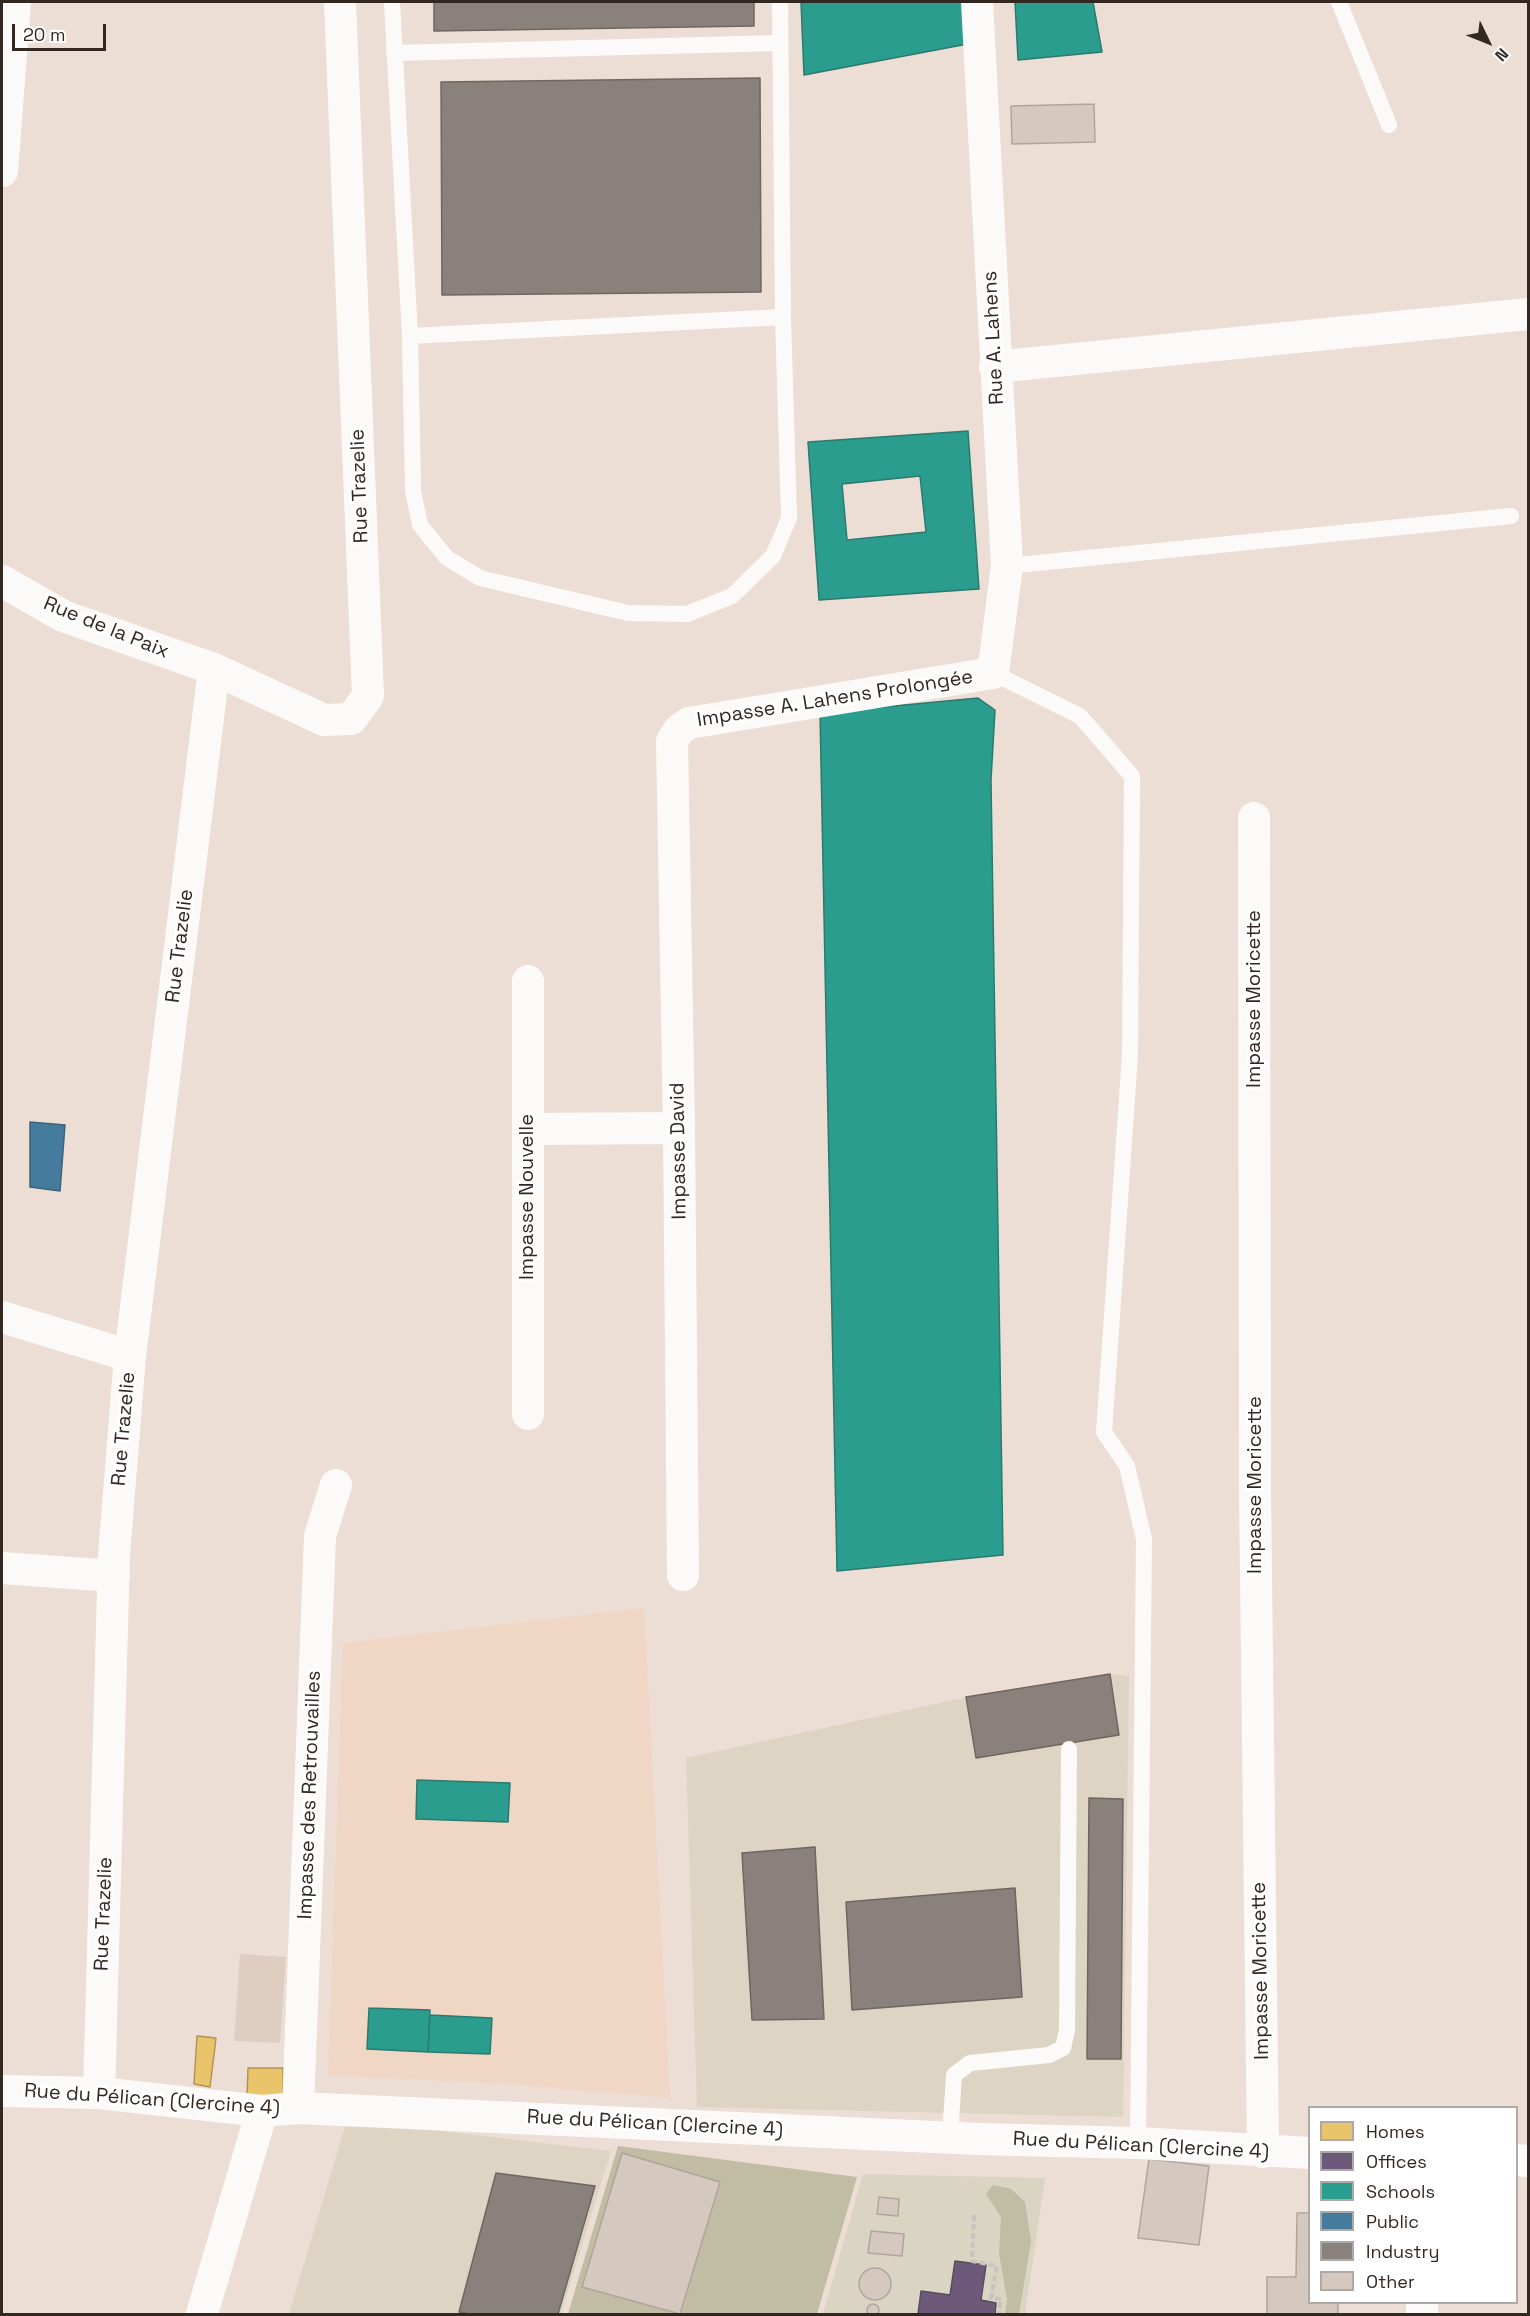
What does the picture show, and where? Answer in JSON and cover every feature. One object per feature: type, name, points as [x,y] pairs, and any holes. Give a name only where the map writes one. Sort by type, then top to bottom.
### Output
[{"type":"street","points":[[2,171],[15,2]]},
{"type":"street","name":"Rue Trazelie","points":[[99,2093],[114,1576],[130,1356],[214,669],[324,720],[351,719],[368,696],[340,2]]},
{"type":"street","name":"Rue A. Lahens","points":[[977,2],[1007,566],[993,673]]},
{"type":"street","points":[[995,367],[1528,314]]},
{"type":"street","name":"Rue de la Paix","points":[[2,581],[63,616],[214,669]]},
{"type":"street","name":"Impasse A. Lahens Prolongée","points":[[679,730],[689,723],[993,673]]},
{"type":"street","name":"Impasse David","points":[[679,730],[672,741],[679,1128],[683,1575]]},
{"type":"street","name":"Impasse Moricette","points":[[1254,818],[1255,1493],[1263,2152]]},
{"type":"street","name":"Impasse Nouvelle","points":[[528,981],[528,1414]]},
{"type":"street","points":[[528,1129],[679,1128]]},
{"type":"street","points":[[2,1317],[130,1356]]},
{"type":"street","name":"Impasse des Retrouvailles","points":[[298,2108],[320,1536],[336,1485]]},
{"type":"street","points":[[2,1568],[114,1576]]},
{"type":"street","name":"Rue du Pélican (Clercine 4)","points":[[2,2091],[99,2093],[262,2111],[298,2108],[950,2137],[1138,2143],[1308,2153]]},
{"type":"street","points":[[202,2314],[262,2111]]},
{"type":"lane","points":[[392,2],[410,336],[413,490],[420,525],[447,558],[480,579],[628,613],[687,614],[732,596],[773,556],[789,518],[783,317],[780,2]]},
{"type":"lane","points":[[1340,2],[1389,125]]},
{"type":"lane","points":[[394,53],[780,43]]},
{"type":"lane","points":[[410,336],[783,317]]},
{"type":"lane","points":[[1007,566],[1511,516]]},
{"type":"lane","points":[[993,673],[1080,716],[1132,776],[1130,1054],[1104,1432],[1127,1466],[1144,1539],[1138,2143]]},
{"type":"lane","points":[[950,2137],[954,2075],[970,2063],[1049,2055],[1063,2048],[1067,2030],[1069,1749]]},
{"type":"path","points":[[974,2215],[972,2261],[997,2266],[991,2298],[1001,2299],[999,2314]]},
{"type":"shaded area","points":[[644,1608],[670,2098],[496,2083],[328,2076],[343,1643]]},
{"type":"shaded area","points":[[1110,1674],[1129,1676],[1123,2117],[697,2107],[686,1758],[967,1697]]},
{"type":"shaded area","points":[[240,1954],[286,1957],[280,2043],[234,2041]]},
{"type":"shaded area","points":[[347,2120],[611,2151],[561,2314],[289,2314]]},
{"type":"shaded area","points":[[618,2146],[857,2177],[817,2314],[568,2314]]},
{"type":"shaded area","points":[[863,2174],[1045,2178],[1025,2314],[823,2314]]},
{"type":"shaded area","points":[[993,2185],[1011,2189],[1025,2202],[1031,2241],[1019,2314],[1005,2314],[1007,2299],[999,2253],[1001,2217],[986,2194]]},
{"type":"building: Homes","points":[[197,2036],[216,2038],[210,2087],[194,2084]]},
{"type":"building: Homes","points":[[248,2068],[283,2068],[283,2097],[247,2097]]},
{"type":"building: Offices","points":[[955,2261],[986,2265],[981,2300],[996,2303],[995,2314],[918,2314],[921,2291],[950,2295]]},
{"type":"building: Schools","points":[[801,2],[970,2],[973,43],[804,75]]},
{"type":"building: Schools","points":[[1015,2],[1093,2],[1102,52],[1018,60]]},
{"type":"building: Schools","points":[[968,431],[979,589],[819,600],[808,442]],"holes":[[[920,476],[926,532],[847,540],[842,484]]]},
{"type":"building: Schools","points":[[978,698],[995,710],[991,780],[1003,1555],[837,1571],[820,713]]},
{"type":"building: Schools","points":[[417,1780],[510,1783],[508,1822],[416,1819]]},
{"type":"building: Schools","points":[[369,2008],[430,2010],[428,2052],[367,2049]]},
{"type":"building: Schools","points":[[430,2015],[492,2018],[490,2054],[428,2052]]},
{"type":"building: Public","points":[[30,1122],[65,1125],[60,1191],[30,1187]]},
{"type":"building: Industry","points":[[434,2],[754,2],[754,26],[434,31]]},
{"type":"building: Industry","points":[[760,78],[761,292],[442,295],[441,82]]},
{"type":"building: Industry","points":[[1110,1674],[1119,1735],[976,1758],[966,1697]]},
{"type":"building: Industry","points":[[1089,1798],[1123,1799],[1121,2059],[1087,2059]]},
{"type":"building: Industry","points":[[815,1847],[824,2019],[752,2020],[742,1853]]},
{"type":"building: Industry","points":[[1015,1888],[1022,1997],[852,2010],[846,1902]]},
{"type":"building: Industry","points":[[496,2173],[595,2186],[558,2314],[459,2312]]},
{"type":"building: Other","points":[[1094,104],[1095,142],[1012,144],[1011,106]]},
{"type":"building: Other","points":[[622,2153],[720,2182],[680,2314],[582,2287]]},
{"type":"building: Other","points":[[1149,2159],[1209,2166],[1199,2245],[1138,2238]]},
{"type":"building: Other","points":[[879,2197],[899,2199],[898,2216],[877,2214]]},
{"type":"building: Other","points":[[1297,2213],[1308,2213],[1308,2304],[1338,2304],[1338,2314],[1267,2314],[1267,2277],[1296,2277]]},
{"type":"building: Other","points":[[871,2231],[904,2234],[902,2256],[868,2253]]},
{"type":"building: Other","points":[[875,2268],[886,2273],[891,2284],[886,2295],[875,2300],[864,2295],[859,2284],[864,2273]]},
{"type":"building: Other","points":[[873,2304],[879,2310],[873,2316],[867,2310]]}]
